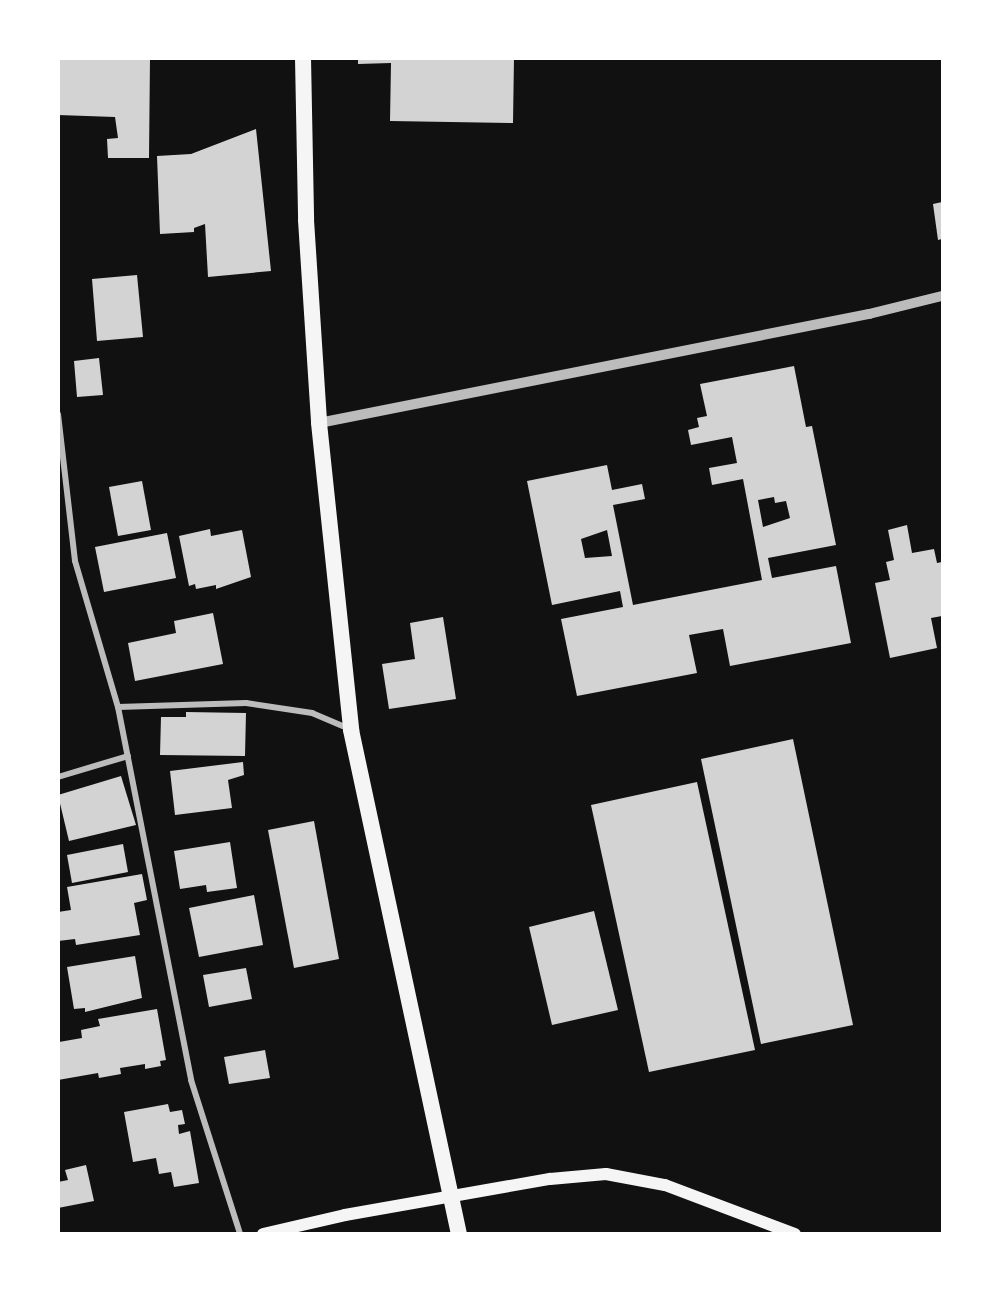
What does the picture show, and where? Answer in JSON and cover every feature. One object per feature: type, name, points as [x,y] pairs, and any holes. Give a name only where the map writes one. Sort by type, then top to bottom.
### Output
[{"type":"highway","points":[[303,58],[306,220],[319,423],[351,730],[449,1197],[459,1233]]},
{"type":"main road","points":[[263,1233],[549,1179],[606,1174],[665,1185],[795,1233]]},
{"type":"street","points":[[319,423],[858,316],[942,296]]},
{"type":"street","points":[[58,414],[75,561],[118,707],[191,1080],[240,1233]]},
{"type":"street","points":[[118,707],[246,703],[312,713],[351,730]]},
{"type":"street","points":[[58,777],[128,756]]},
{"type":"building","points":[[58,58],[150,58],[149,158],[108,158],[107,139],[118,138],[115,117],[58,115]]},
{"type":"building","points":[[358,58],[514,58],[513,123],[390,121],[391,63],[358,64]]},
{"type":"building","points":[[256,129],[271,271],[208,277],[205,224],[194,228],[194,232],[160,234],[157,156],[191,154]]},
{"type":"building","points":[[942,202],[942,239],[938,240],[933,204]]},
{"type":"building","points":[[137,275],[143,337],[97,341],[92,279]]},
{"type":"building","points":[[99,358],[103,395],[77,397],[74,361]]},
{"type":"building","points":[[794,366],[806,427],[812,426],[836,545],[768,558],[772,578],[836,566],[851,643],[730,666],[723,629],[689,635],[697,673],[577,696],[561,619],[623,607],[620,591],[552,605],[527,481],[607,465],[612,490],[642,484],[645,499],[613,505],[633,605],[762,580],[743,479],[712,485],[709,468],[737,463],[732,437],[691,445],[688,430],[699,427],[697,418],[707,416],[700,384]],"holes":[[[774,497],[775,503],[786,501],[790,518],[763,527],[758,500]],[[607,530],[612,556],[585,558],[581,539]]]},
{"type":"building","points":[[142,481],[151,530],[118,536],[109,487]]},
{"type":"building","points":[[907,525],[912,553],[934,549],[937,563],[942,562],[942,616],[931,618],[937,648],[890,658],[875,583],[890,580],[886,562],[894,560],[888,530]]},
{"type":"building","points":[[210,529],[211,536],[242,530],[251,577],[216,589],[216,585],[196,589],[195,584],[189,586],[179,536]]},
{"type":"building","points":[[167,533],[176,578],[104,592],[95,547]]},
{"type":"building","points":[[213,613],[223,664],[135,681],[128,643],[176,633],[174,621]]},
{"type":"building","points":[[443,617],[456,699],[389,709],[382,664],[415,659],[410,623]]},
{"type":"building","points":[[186,712],[246,713],[245,756],[160,755],[161,717],[186,717]]},
{"type":"building","points":[[793,739],[853,1025],[761,1044],[701,759]]},
{"type":"building","points":[[243,762],[244,775],[228,780],[232,808],[175,815],[170,771]]},
{"type":"building","points":[[121,776],[136,825],[69,841],[58,795]]},
{"type":"building","points":[[697,782],[755,1050],[649,1072],[591,805]]},
{"type":"building","points":[[314,821],[339,959],[294,968],[268,830]]},
{"type":"building","points":[[230,842],[237,888],[207,892],[206,885],[180,889],[174,851]]},
{"type":"building","points":[[123,844],[128,872],[72,883],[67,855]]},
{"type":"building","points":[[142,874],[147,900],[134,903],[140,935],[76,945],[75,939],[58,941],[58,912],[71,910],[67,887]]},
{"type":"building","points":[[254,895],[263,945],[199,957],[189,908]]},
{"type":"building","points":[[594,911],[618,1010],[552,1025],[529,927]]},
{"type":"building","points":[[135,956],[142,998],[85,1012],[85,1008],[74,1009],[67,967]]},
{"type":"building","points":[[246,968],[252,999],[209,1007],[203,975]]},
{"type":"building","points":[[157,1009],[166,1060],[160,1061],[161,1066],[145,1069],[145,1064],[120,1068],[121,1074],[99,1078],[98,1073],[58,1080],[59,1042],[82,1038],[81,1030],[100,1026],[98,1019]]},
{"type":"building","points":[[265,1050],[270,1078],[229,1084],[224,1057]]},
{"type":"building","points":[[168,1104],[170,1112],[182,1110],[185,1124],[178,1125],[179,1134],[190,1131],[199,1183],[174,1187],[171,1172],[159,1174],[156,1158],[133,1162],[124,1112]]},
{"type":"building","points":[[86,1165],[94,1201],[58,1208],[58,1182],[68,1180],[65,1170]]}]
